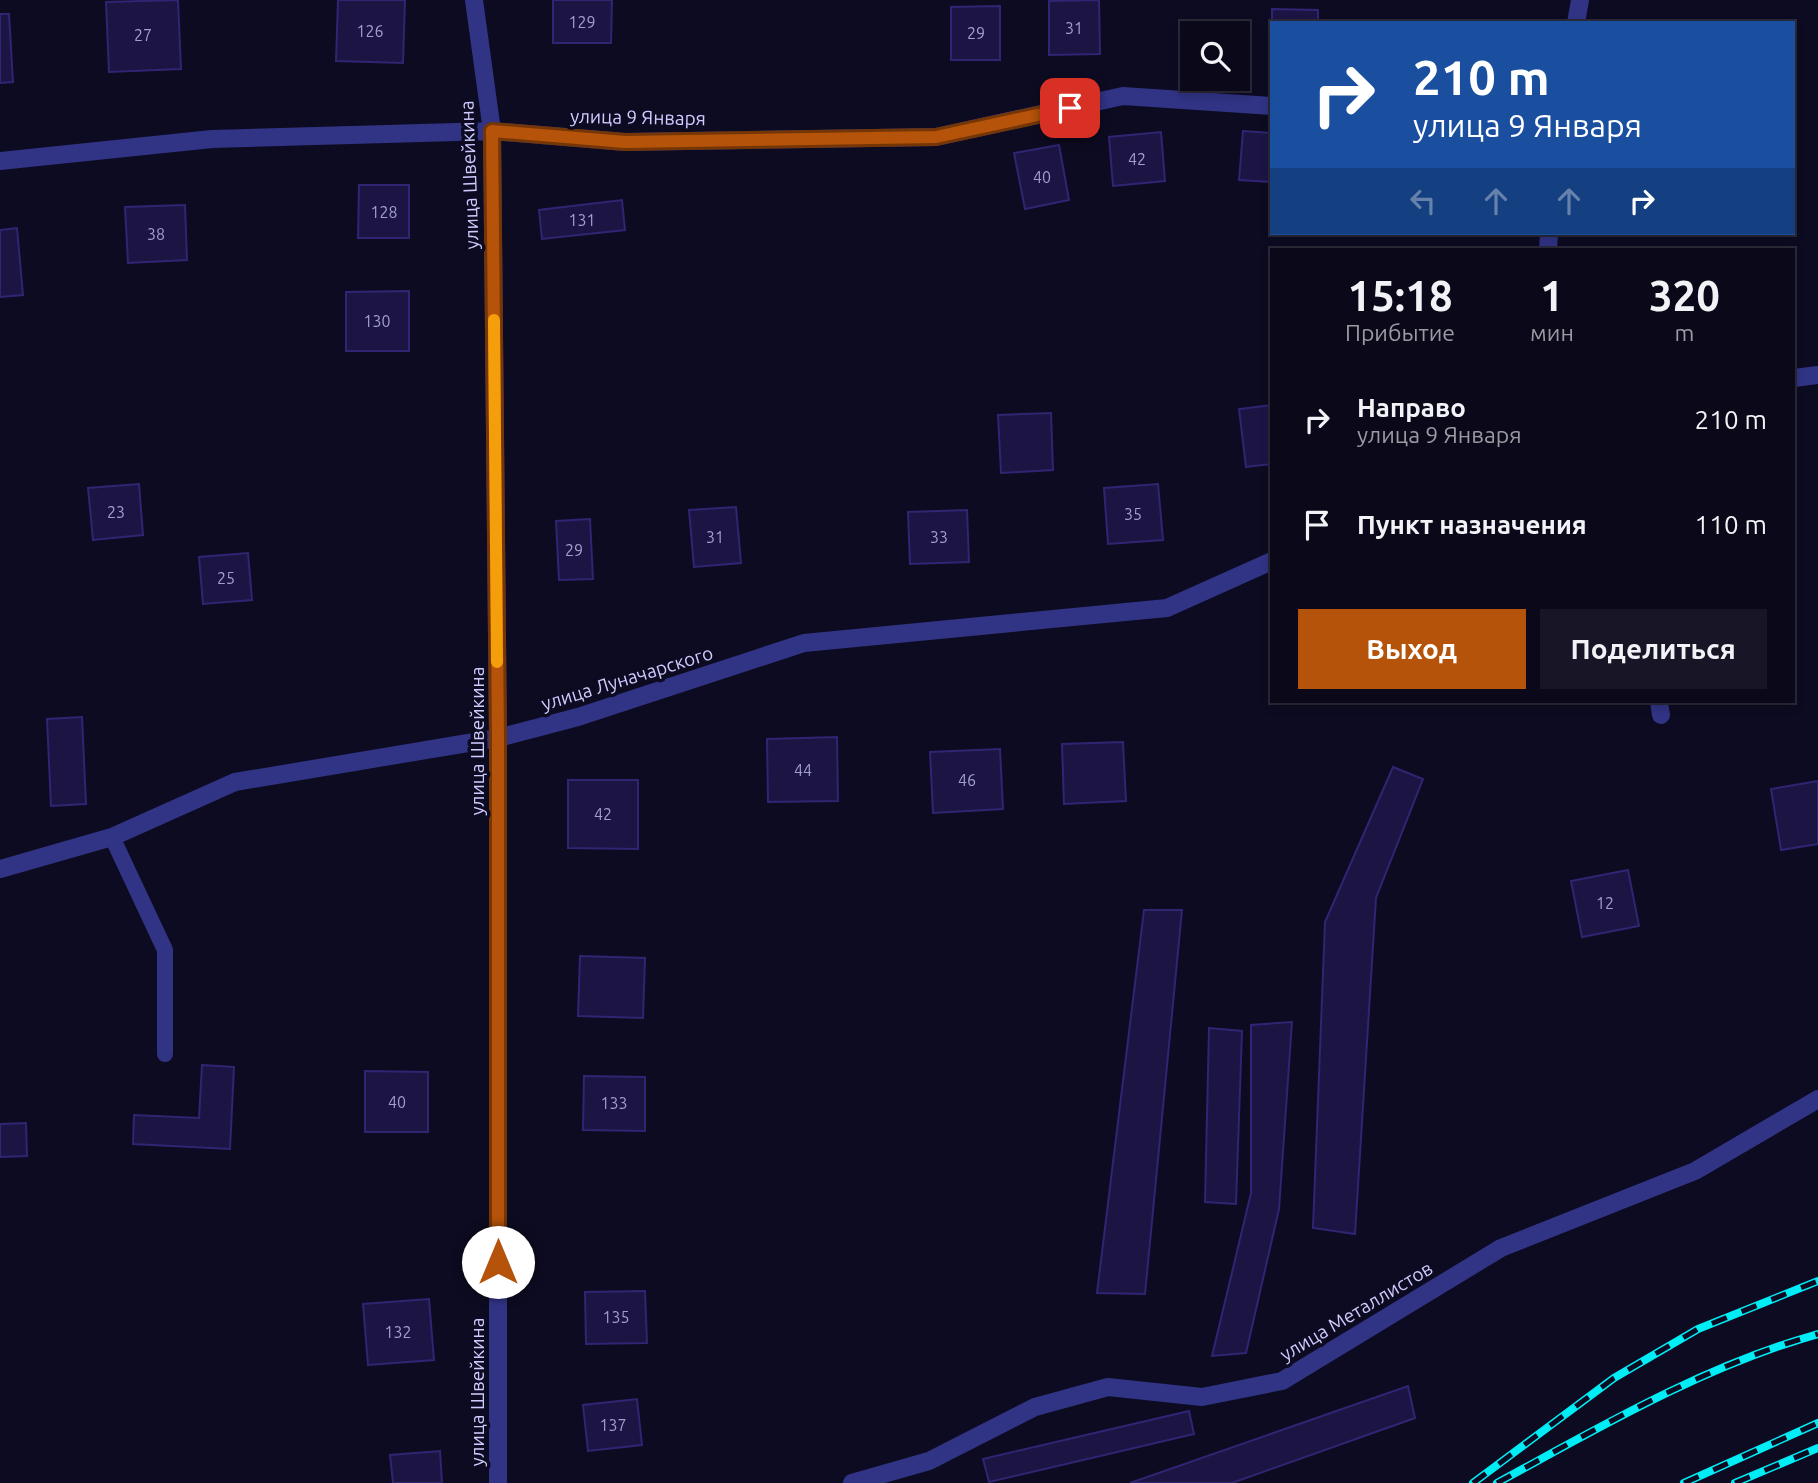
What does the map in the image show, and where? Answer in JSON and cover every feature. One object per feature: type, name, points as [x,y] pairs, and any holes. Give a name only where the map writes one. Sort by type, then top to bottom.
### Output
[{"type":"street","name":"улица Швейкина","points":[[474,0],[492,131],[498,737],[498,1483]]},
{"type":"street","points":[[1576,21],[1580,0]]},
{"type":"street","name":"улица 9 Января","points":[[0,161],[212,139],[492,131],[625,142],[936,137],[1123,96],[1270,106]]},
{"type":"street","points":[[1795,378],[1818,375]]},
{"type":"street","name":"улица Луначарского","points":[[0,869],[112,837],[235,782],[498,737],[578,717],[804,643],[1167,608],[1270,562]]},
{"type":"street","name":"улица Металлистов","points":[[852,1483],[929,1461],[1035,1407],[1108,1387],[1202,1397],[1282,1381],[1501,1248],[1695,1171],[1818,1099]]},
{"type":"lane","points":[[112,837],[165,950],[165,1054]]},
{"type":"building","points":[[178,0],[181,69],[109,72],[106,2]]},
{"type":"building","points":[[338,0],[405,0],[403,63],[336,61]]},
{"type":"building","points":[[553,0],[612,0],[611,43],[553,43]]},
{"type":"building","points":[[1099,0],[1100,54],[1049,55],[1049,1]]},
{"type":"building","points":[[1000,6],[1000,60],[951,60],[951,7]]},
{"type":"building","points":[[1272,9],[1318,10],[1318,21],[1272,21]]},
{"type":"building","points":[[0,14],[9,14],[13,82],[0,83]]},
{"type":"building","points":[[1243,131],[1270,133],[1270,182],[1239,180]]},
{"type":"building","points":[[1161,132],[1165,181],[1113,186],[1109,137]]},
{"type":"building","points":[[1059,145],[1069,200],[1025,209],[1014,153]]},
{"type":"building","points":[[359,185],[409,185],[409,238],[358,238]]},
{"type":"building","points":[[622,200],[625,230],[542,239],[539,210]]},
{"type":"building","points":[[185,205],[187,260],[128,263],[125,207]]},
{"type":"building","points":[[17,228],[23,295],[0,297],[0,230]]},
{"type":"building","points":[[409,291],[409,351],[346,351],[346,292]]},
{"type":"building","points":[[1270,405],[1270,464],[1246,467],[1239,409]]},
{"type":"building","points":[[1051,413],[1053,470],[1001,473],[998,415]]},
{"type":"building","points":[[139,484],[143,535],[93,540],[88,488]]},
{"type":"building","points":[[1158,484],[1163,540],[1108,544],[1104,488]]},
{"type":"building","points":[[736,507],[741,563],[694,567],[689,510]]},
{"type":"building","points":[[967,510],[969,562],[910,564],[908,512]]},
{"type":"building","points":[[590,519],[593,579],[559,580],[556,521]]},
{"type":"building","points":[[248,553],[252,600],[203,604],[199,557]]},
{"type":"building","points":[[82,717],[86,804],[51,806],[47,719]]},
{"type":"building","points":[[837,737],[838,801],[768,802],[767,739]]},
{"type":"building","points":[[1123,742],[1126,801],[1064,804],[1062,744]]},
{"type":"building","points":[[1000,749],[1003,809],[933,813],[930,752]]},
{"type":"building","points":[[1393,767],[1423,779],[1376,898],[1355,1234],[1313,1228],[1325,922]]},
{"type":"building","points":[[568,780],[638,780],[638,849],[568,848]]},
{"type":"building","points":[[1818,781],[1818,844],[1781,850],[1771,789]]},
{"type":"building","points":[[1628,870],[1639,926],[1582,937],[1571,881]]},
{"type":"building","points":[[1144,910],[1182,910],[1145,1294],[1097,1293]]},
{"type":"building","points":[[580,956],[645,958],[643,1018],[578,1016]]},
{"type":"building","points":[[1292,1022],[1279,1209],[1246,1353],[1212,1356],[1251,1193],[1251,1025]]},
{"type":"building","points":[[1209,1028],[1242,1031],[1236,1204],[1205,1202]]},
{"type":"building","points":[[202,1065],[234,1067],[230,1149],[133,1144],[134,1115],[199,1118]]},
{"type":"building","points":[[365,1071],[428,1072],[428,1132],[365,1132]]},
{"type":"building","points":[[584,1076],[645,1077],[645,1131],[583,1130]]},
{"type":"building","points":[[26,1123],[27,1156],[0,1157],[0,1124]]},
{"type":"building","points":[[645,1291],[647,1343],[586,1344],[585,1292]]},
{"type":"building","points":[[429,1299],[434,1360],[368,1365],[363,1304]]},
{"type":"building","points":[[1408,1386],[1415,1418],[1232,1483],[1130,1483]]},
{"type":"building","points":[[637,1399],[642,1445],[588,1451],[583,1405]]},
{"type":"building","points":[[1189,1411],[1194,1434],[989,1482],[983,1459]]},
{"type":"building","points":[[440,1451],[442,1483],[393,1483],[390,1455]]},
{"type":"railway","points":[[1473,1483],[1614,1378],[1698,1329],[1818,1281]]},
{"type":"railway","points":[[1497,1483],[1693,1380],[1776,1347],[1818,1334]]},
{"type":"railway","points":[[1684,1483],[1818,1423]]},
{"type":"railway","points":[[1735,1483],[1818,1448]]},
{"type":"slow traffic","points":[[494,320],[497,662]]},
{"type":"route","points":[[498,1262],[498,737],[492,131],[625,142],[936,137],[1070,108]]}]
